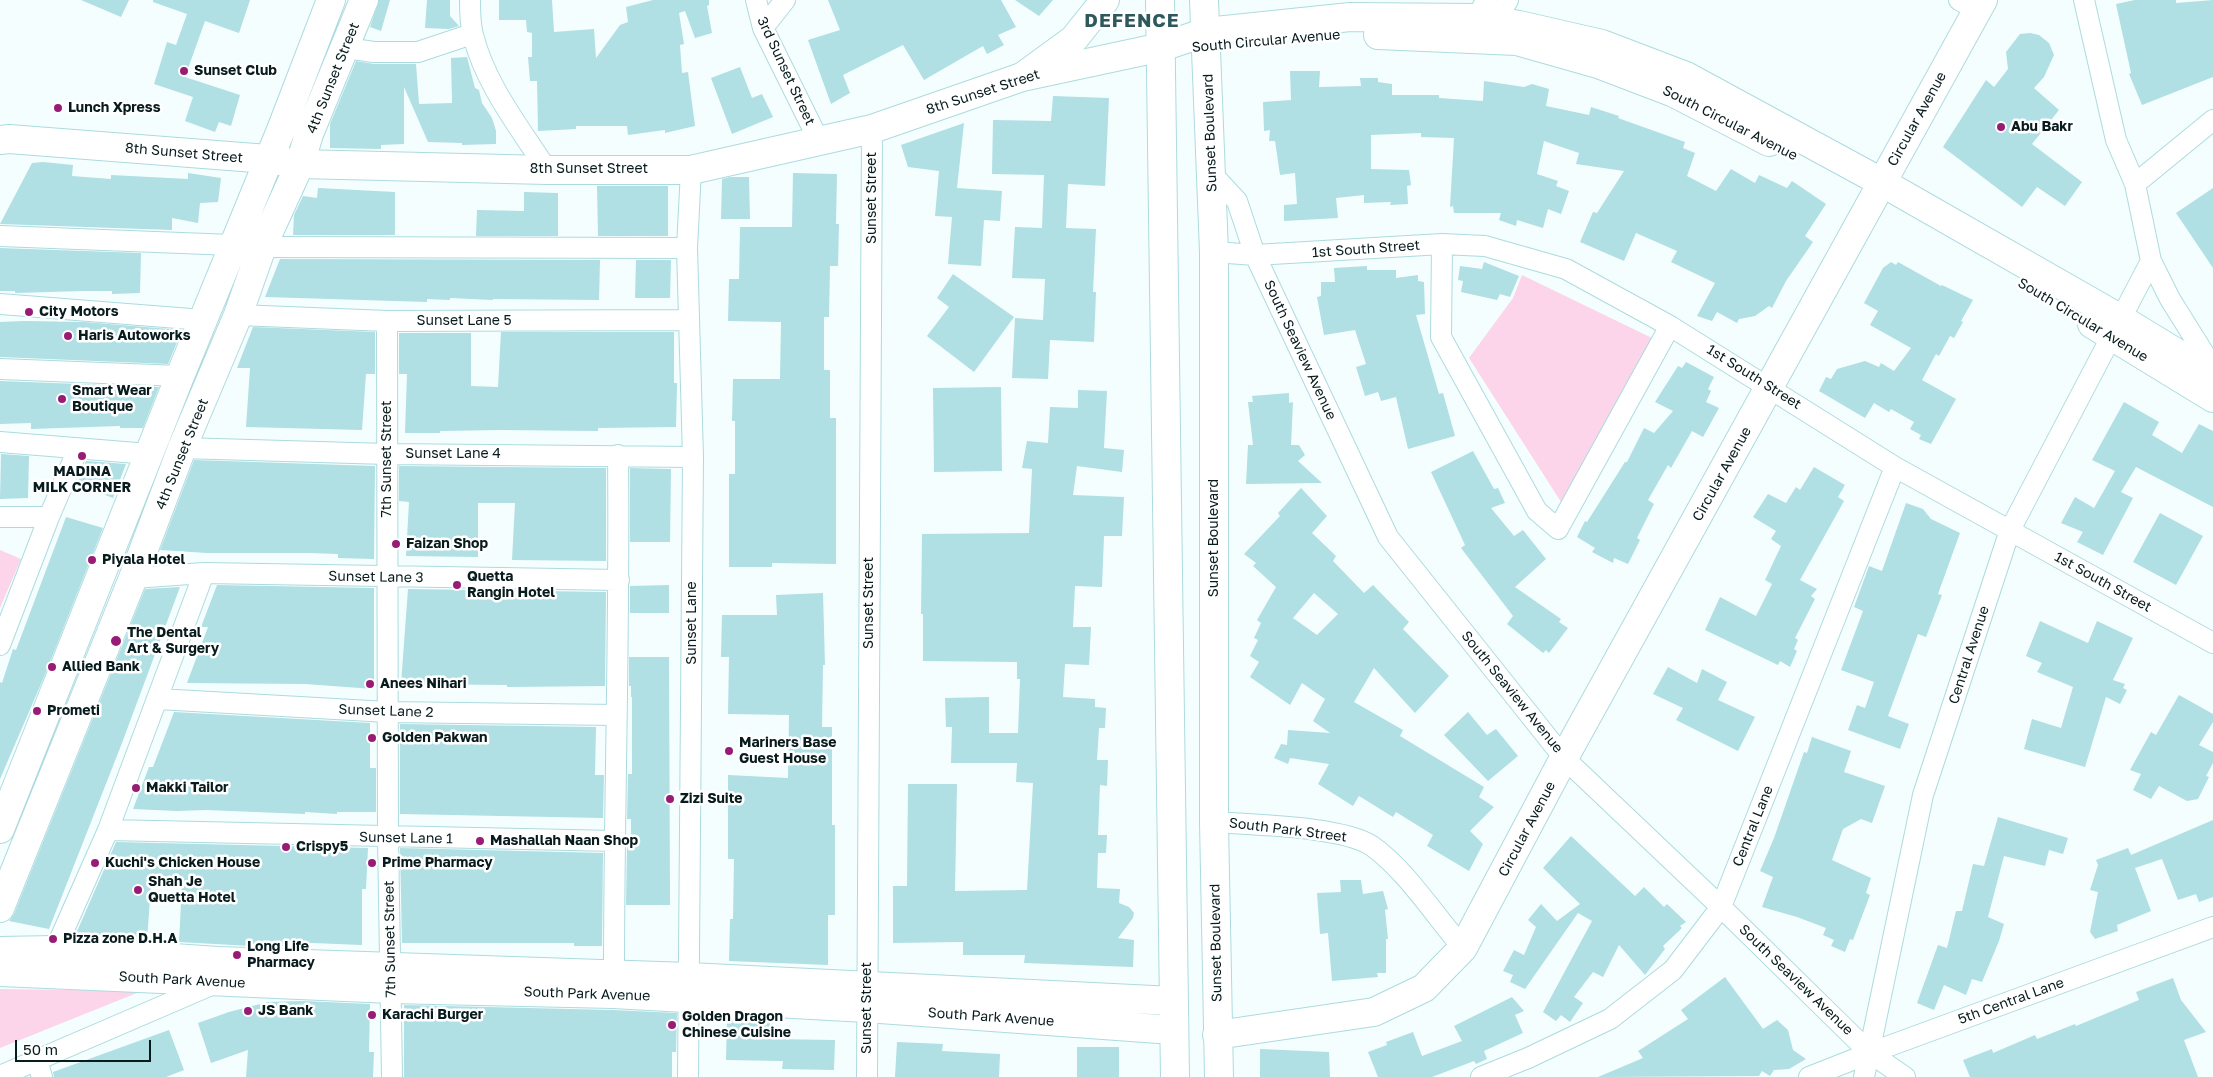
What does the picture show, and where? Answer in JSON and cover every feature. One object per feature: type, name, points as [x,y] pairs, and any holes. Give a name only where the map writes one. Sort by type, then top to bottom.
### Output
[{"type":"street","name":"4th Sunset Street","points":[[0,826],[180,376],[282,130],[331,0]]},
{"type":"street","name":"4th Sunset Street","points":[[0,908],[133,578],[182,448],[238,315],[258,258],[300,164],[310,134],[364,0]]},
{"type":"street","points":[[470,0],[472,34],[485,68],[504,104],[548,170]]},
{"type":"street","name":"3rd Sunset Street","points":[[756,0],[763,28],[819,141]]},
{"type":"street","points":[[763,28],[785,0]]},
{"type":"street","points":[[1022,77],[1074,39],[1105,0]]},
{"type":"street","points":[[1160,0],[1172,1001],[1175,1077]]},
{"type":"street","name":"Sunset Boulevard","points":[[1204,0],[1214,252],[1214,822],[1219,1077]]},
{"type":"street","points":[[2084,0],[2116,140],[2135,184],[2151,261],[2170,300],[2213,368]]},
{"type":"street","name":"Circular Avenue","points":[[1463,948],[1564,758],[1879,190],[1973,3]]},
{"type":"street","name":"South Circular Avenue","points":[[1162,47],[1350,17],[1492,10],[1602,44],[1686,76],[2117,328],[2213,374]]},
{"type":"street","points":[[346,48],[374,52],[418,52],[472,34]]},
{"type":"street","name":"South Circular Avenue","points":[[1206,41],[1346,34],[1517,41],[1598,64],[1674,93],[1879,190]]},
{"type":"street","name":"8th Sunset Street","points":[[3,146],[268,160],[300,164],[548,170],[691,170],[872,129],[1022,77],[1162,47]]},
{"type":"street","points":[[2135,184],[2213,120]]},
{"type":"street","name":"Sunset Street","points":[[867,1077],[872,129]]},
{"type":"street","points":[[282,130],[289,138],[294,139],[300,139],[310,134]]},
{"type":"street","name":"Sunset Lane","points":[[688,1077],[693,456],[687,248],[691,170]]},
{"type":"street","name":"South Seaview Avenue","points":[[1212,174],[1237,202],[1255,255],[1388,537],[1564,758],[1721,907],[1870,1053],[1905,1077]]},
{"type":"street","points":[[0,236],[231,252],[245,254],[252,260],[258,258],[687,248]]},
{"type":"street","points":[[1442,244],[1441,337],[1537,511],[1558,529],[1670,326]]},
{"type":"street","name":"1st South Street","points":[[1255,255],[1442,244],[1485,246],[1566,269],[1670,326],[1895,467],[2213,643]]},
{"type":"street","points":[[1214,252],[1255,255]]},
{"type":"street","name":"Central Avenue","points":[[1864,1077],[1923,795],[2010,530],[2151,261]]},
{"type":"street","points":[[0,304],[203,320]]},
{"type":"street","name":"Sunset Lane 5","points":[[238,315],[387,321],[689,320]]},
{"type":"street","name":"7th Sunset Street","points":[[387,321],[388,838],[392,1077]]},
{"type":"street","name":"South Circular Avenue","points":[[2117,328],[2213,398]]},
{"type":"street","points":[[0,369],[180,376]]},
{"type":"street","points":[[0,442],[150,454]]},
{"type":"street","points":[[0,645],[49,517],[78,448]]},
{"type":"street","name":"Sunset Lane 4","points":[[182,448],[387,454],[693,456]]},
{"type":"street","points":[[614,974],[615,715],[619,580],[618,455]]},
{"type":"street","name":"Central Lane","points":[[1481,1077],[1610,1019],[1673,970],[1721,907],[1895,467]]},
{"type":"street","points":[[0,517],[49,517]]},
{"type":"street","points":[[55,950],[108,830],[204,574]]},
{"type":"street","name":"Sunset Lane 3","points":[[133,578],[204,574],[619,580]]},
{"type":"street","name":"Sunset Lane 2","points":[[158,699],[388,712],[615,715]]},
{"type":"street","name":"South Park Street","points":[[1214,822],[1318,831],[1351,837],[1370,845],[1390,861],[1463,948]]},
{"type":"street","name":"Sunset Lane 1","points":[[108,830],[388,838],[615,841]]},
{"type":"street","name":"5th Central Lane","points":[[1809,1077],[2213,926]]},
{"type":"street","points":[[1217,1035],[1374,1012],[1424,988],[1463,948]]},
{"type":"street","name":"South Park Avenue","points":[[0,951],[55,950],[218,961],[391,978],[613,994],[689,987]]},
{"type":"street","name":"South Park Avenue","points":[[0,972],[220,982],[614,974],[689,987],[866,996],[1172,1001]]},
{"type":"street","points":[[0,1076],[40,1068],[220,982]]},
{"type":"street","name":"South Park Avenue","points":[[866,996],[1173,1030]]},
{"type":"shaded area","points":[[1522,275],[1652,338],[1561,502],[1469,358],[1513,298]]},
{"type":"shaded area","points":[[0,550],[21,559],[0,608]]},
{"type":"shaded area","points":[[0,989],[142,991],[0,1048]]},
{"type":"building","points":[[81,0],[129,0],[121,17]]},
{"type":"building","points":[[153,0],[250,0],[239,33],[205,21],[185,77],[240,95],[231,126],[219,122],[215,132],[185,121],[193,97],[154,84],[167,42],[176,45],[187,14],[153,2]]},
{"type":"building","points":[[379,0],[390,0],[381,31],[370,27]]},
{"type":"building","points":[[427,0],[450,0],[450,16],[459,26],[449,29],[425,28]]},
{"type":"building","points":[[499,0],[552,0],[554,32],[594,29],[596,58],[620,25],[628,22],[626,7],[653,0],[709,0],[709,5],[707,6],[712,33],[695,38],[685,11],[679,13],[684,44],[680,45],[682,73],[688,72],[695,126],[665,133],[665,130],[628,135],[627,126],[576,126],[576,129],[538,131],[537,81],[530,81],[528,57],[532,57],[532,33],[527,32],[526,20],[499,20]]},
{"type":"building","points":[[828,0],[1001,0],[1016,27],[998,35],[1004,45],[987,54],[983,46],[924,80],[903,45],[843,75],[850,93],[831,104],[808,40],[840,30]]},
{"type":"building","points":[[1015,0],[1053,0],[1039,16]]},
{"type":"building","points":[[2135,0],[2176,0],[2176,3],[2213,0],[2213,77],[2142,105],[2129,74],[2131,73],[2116,4]]},
{"type":"building","name":"Abu Bakr","points":[[2030,33],[2039,35],[2049,43],[2054,55],[2044,77],[2034,88],[2059,110],[2032,144],[2082,182],[2065,206],[2037,187],[2022,207],[1943,147],[1986,80],[1994,87],[2008,69],[2006,52],[2020,34]]},
{"type":"building","points":[[467,57],[475,88],[479,90],[482,103],[492,118],[496,131],[496,144],[462,145],[462,143],[428,142],[404,87],[404,144],[381,145],[381,149],[330,148],[330,124],[356,61],[374,64],[416,64],[419,104],[452,103],[451,58]]},
{"type":"building","points":[[740,67],[752,98],[762,94],[773,117],[732,134],[711,78]]},
{"type":"building","points":[[1290,71],[1320,71],[1319,87],[1361,86],[1360,78],[1378,78],[1378,82],[1392,84],[1392,95],[1439,95],[1439,98],[1483,101],[1484,81],[1524,87],[1532,84],[1549,89],[1546,106],[1589,115],[1591,107],[1685,142],[1683,148],[1695,153],[1687,176],[1716,191],[1731,169],[1755,183],[1759,175],[1787,188],[1792,181],[1826,204],[1805,236],[1813,242],[1786,281],[1772,308],[1769,306],[1755,316],[1739,319],[1737,323],[1717,312],[1712,321],[1697,316],[1715,283],[1671,262],[1677,251],[1636,233],[1624,261],[1580,242],[1593,212],[1597,213],[1624,171],[1576,164],[1579,153],[1544,141],[1537,174],[1558,181],[1556,186],[1569,191],[1561,214],[1548,209],[1543,228],[1517,220],[1516,226],[1499,220],[1501,213],[1454,213],[1453,206],[1450,207],[1454,138],[1421,137],[1421,133],[1371,135],[1371,169],[1409,170],[1411,185],[1407,186],[1408,204],[1390,205],[1391,202],[1364,203],[1364,195],[1336,198],[1338,218],[1284,221],[1284,205],[1297,204],[1295,173],[1280,175],[1275,141],[1269,141],[1270,130],[1264,131],[1263,102],[1291,100]]},
{"type":"building","points":[[1053,96],[1109,98],[1105,186],[1068,184],[1066,228],[1096,229],[1093,292],[1096,292],[1094,342],[1050,340],[1048,379],[1012,378],[1015,318],[1043,320],[1045,279],[1012,278],[1015,227],[1042,228],[1044,175],[992,174],[993,120],[1051,121]]},
{"type":"building","points":[[964,123],[957,188],[1002,191],[1000,221],[984,220],[981,266],[948,264],[952,217],[935,216],[939,171],[908,167],[901,145]]},
{"type":"building","points":[[43,162],[73,165],[72,176],[111,179],[111,175],[188,179],[188,173],[221,178],[218,202],[200,203],[198,223],[172,218],[172,230],[0,224],[32,163]]},
{"type":"building","points":[[793,173],[837,174],[836,224],[839,224],[838,266],[830,266],[829,317],[824,317],[824,370],[830,370],[830,418],[836,418],[836,564],[772,563],[772,567],[729,567],[729,474],[735,474],[735,421],[732,421],[733,379],[780,379],[781,322],[728,321],[729,279],[739,279],[740,227],[792,227]]},
{"type":"building","points":[[749,177],[750,219],[721,219],[722,179]]},
{"type":"building","points":[[597,186],[668,186],[668,236],[598,236]]},
{"type":"building","points":[[318,188],[395,192],[395,235],[293,235],[294,215],[303,196],[317,198]]},
{"type":"building","points":[[2213,188],[2213,268],[2176,213]]},
{"type":"building","points":[[524,192],[558,193],[558,236],[476,236],[477,210],[524,211]]},
{"type":"building","points":[[0,248],[141,253],[140,293],[112,294],[112,291],[83,291],[15,293],[15,291],[0,291]]},
{"type":"building","points":[[280,259],[600,260],[599,300],[450,298],[450,300],[427,299],[427,302],[265,297]]},
{"type":"building","points":[[636,260],[671,260],[670,298],[635,298]]},
{"type":"building","points":[[1484,262],[1519,276],[1510,297],[1500,294],[1497,300],[1461,292],[1463,281],[1458,280],[1460,266],[1482,269]]},
{"type":"building","points":[[1891,262],[1896,265],[1898,262],[1941,286],[1973,300],[1954,338],[1950,336],[1939,356],[1936,354],[1922,380],[1956,399],[1931,444],[1919,439],[1921,435],[1910,429],[1914,422],[1891,409],[1889,412],[1874,403],[1865,418],[1819,391],[1826,377],[1831,379],[1837,369],[1865,361],[1879,367],[1881,363],[1894,371],[1911,348],[1870,325],[1878,311],[1864,303],[1883,268]]},
{"type":"building","points":[[1367,266],[1367,270],[1396,270],[1396,278],[1418,275],[1418,281],[1424,282],[1425,314],[1416,315],[1439,394],[1443,393],[1455,436],[1408,449],[1396,397],[1381,401],[1378,392],[1365,396],[1356,367],[1366,364],[1355,330],[1324,335],[1317,297],[1321,296],[1321,282],[1335,282],[1334,268]]},
{"type":"building","points":[[953,274],[1014,317],[974,372],[927,336],[949,307],[937,298]]},
{"type":"building","points":[[0,322],[84,322],[182,330],[168,364],[0,357]]},
{"type":"building","points":[[253,327],[375,332],[375,374],[366,374],[362,430],[246,427],[250,368],[237,368]]},
{"type":"building","points":[[501,332],[674,332],[674,383],[677,383],[676,427],[598,428],[598,431],[500,430],[405,433],[407,374],[399,374],[399,333],[471,333],[471,386],[498,387]]},
{"type":"building","points":[[1686,362],[1714,377],[1708,389],[1711,391],[1706,402],[1719,408],[1703,437],[1692,431],[1671,468],[1668,465],[1648,500],[1654,504],[1637,538],[1640,540],[1628,564],[1614,558],[1613,563],[1592,552],[1595,548],[1577,537],[1585,521],[1587,522],[1625,462],[1627,462],[1644,428],[1654,433],[1673,411],[1655,402],[1678,366],[1682,368]]},
{"type":"building","points":[[0,381],[159,387],[143,428],[120,428],[120,426],[31,429],[31,423],[0,424]]},
{"type":"building","points":[[1001,387],[1002,471],[934,472],[933,388]]},
{"type":"building","points":[[1078,390],[1107,391],[1104,448],[1124,450],[1122,472],[1077,466],[1073,495],[1124,497],[1122,536],[1104,536],[1102,587],[1075,586],[1073,627],[1091,627],[1089,665],[1065,664],[1063,697],[1095,699],[1095,707],[1106,708],[1105,728],[1099,728],[1097,760],[1108,760],[1107,786],[1100,785],[1098,835],[1107,835],[1106,853],[1098,853],[1097,888],[1120,889],[1119,903],[1129,907],[1134,913],[1133,918],[1118,938],[1134,940],[1133,967],[1024,963],[1025,955],[963,955],[963,942],[893,943],[893,886],[907,886],[908,784],[957,784],[955,891],[1027,890],[1033,783],[1016,782],[1017,763],[951,763],[952,727],[946,727],[945,698],[989,697],[989,733],[1018,733],[1020,679],[1017,679],[1017,662],[923,661],[923,614],[921,614],[922,534],[1029,533],[1032,469],[1022,468],[1027,441],[1048,443],[1050,407],[1078,408]]},
{"type":"building","points":[[1289,393],[1289,403],[1293,402],[1291,445],[1299,445],[1305,455],[1298,461],[1322,483],[1246,484],[1248,445],[1253,445],[1248,402],[1253,402],[1252,396]]},
{"type":"building","points":[[2124,402],[2159,422],[2152,435],[2182,453],[2199,424],[2213,431],[2213,507],[2136,467],[2121,492],[2133,498],[2103,555],[2077,542],[2083,532],[2061,523],[2075,497],[2094,508],[2115,471],[2092,460]]},
{"type":"building","points":[[1473,451],[1494,489],[1498,488],[1505,503],[1491,508],[1514,536],[1523,530],[1546,559],[1515,587],[1561,619],[1559,622],[1568,628],[1549,653],[1546,650],[1543,653],[1507,624],[1513,616],[1461,548],[1465,545],[1431,472]]},
{"type":"building","points":[[1,454],[29,456],[28,498],[0,499]]},
{"type":"building","points":[[194,460],[375,466],[374,559],[338,558],[338,554],[207,553],[160,550]]},
{"type":"building","points":[[86,461],[126,464],[113,498],[77,484]]},
{"type":"building","points":[[399,466],[606,468],[606,561],[512,560],[515,503],[478,503],[478,557],[406,556],[409,502],[399,501]]},
{"type":"building","points":[[1814,467],[1845,485],[1838,497],[1844,501],[1800,580],[1817,589],[1811,596],[1815,599],[1795,638],[1798,640],[1794,649],[1797,651],[1790,667],[1780,661],[1778,665],[1705,630],[1720,597],[1756,616],[1772,584],[1765,580],[1781,546],[1771,539],[1776,531],[1753,517],[1768,494],[1786,503],[1796,487],[1800,490]]},
{"type":"building","points":[[630,468],[671,469],[670,542],[630,542]]},
{"type":"building","points":[[1301,488],[1327,516],[1312,533],[1336,556],[1333,561],[1364,593],[1373,585],[1409,622],[1403,629],[1449,676],[1415,713],[1374,668],[1354,702],[1403,730],[1400,736],[1484,787],[1479,797],[1494,807],[1470,831],[1483,844],[1469,871],[1427,846],[1433,835],[1396,812],[1393,817],[1359,796],[1353,806],[1318,784],[1329,764],[1290,758],[1288,764],[1274,758],[1281,744],[1287,745],[1288,730],[1330,733],[1313,721],[1325,699],[1302,683],[1290,705],[1250,677],[1259,662],[1250,656],[1258,640],[1254,638],[1261,623],[1257,620],[1276,587],[1253,566],[1256,563],[1244,554],[1280,516],[1278,513]],"holes":[[[1314,593],[1338,614],[1317,635],[1293,618]]]},
{"type":"building","points":[[1906,503],[1923,509],[1931,519],[1960,533],[1938,594],[1942,595],[1926,637],[1918,634],[1888,716],[1909,724],[1900,749],[1848,730],[1857,705],[1865,708],[1874,682],[1841,670],[1863,611],[1854,607],[1869,566],[1882,571]]},
{"type":"building","points":[[2160,513],[2203,536],[2176,585],[2133,562]]},
{"type":"building","points":[[66,517],[103,528],[44,677],[0,779],[0,682],[2,683],[13,649],[16,650]]},
{"type":"building","points":[[217,585],[374,588],[374,689],[305,684],[187,683],[208,627],[201,627]]},
{"type":"building","points":[[669,585],[669,613],[630,613],[630,586]]},
{"type":"building","points":[[180,587],[122,743],[49,929],[9,921],[14,914],[145,589]]},
{"type":"building","points":[[408,589],[606,592],[605,686],[507,687],[507,685],[401,684]]},
{"type":"building","points":[[823,593],[825,665],[823,665],[822,727],[832,727],[832,825],[835,825],[835,915],[828,915],[828,965],[729,961],[730,919],[733,919],[734,859],[728,859],[728,775],[788,778],[789,715],[728,714],[729,657],[721,657],[722,615],[777,615],[776,595]]},
{"type":"building","points":[[2040,621],[2088,643],[2097,621],[2133,638],[2113,680],[2125,684],[2123,688],[2127,690],[2120,704],[2106,697],[2085,767],[2024,749],[2032,719],[2061,728],[2073,687],[2037,672],[2042,663],[2026,656]]},
{"type":"building","points":[[629,657],[669,657],[670,905],[626,905],[627,847],[631,846],[631,819],[627,819],[628,774],[632,774],[632,697],[631,686],[629,686]]},
{"type":"building","points":[[1668,667],[1697,683],[1702,669],[1727,682],[1718,700],[1755,717],[1738,751],[1676,720],[1683,708],[1653,694]]},
{"type":"building","points":[[2179,695],[2213,714],[2213,722],[2199,745],[2213,752],[2213,763],[2206,776],[2209,777],[2198,799],[2187,801],[2159,786],[2151,799],[2133,790],[2141,774],[2130,770],[2151,732],[2156,735]]},
{"type":"building","points":[[174,712],[370,723],[370,768],[376,768],[376,812],[337,812],[337,814],[305,812],[305,814],[133,809],[149,767],[153,767]]},
{"type":"building","points":[[1468,712],[1487,735],[1496,729],[1518,756],[1488,781],[1444,735]]},
{"type":"building","points":[[400,724],[596,727],[595,775],[604,775],[603,818],[400,814]]},
{"type":"building","points":[[1812,737],[1851,751],[1844,772],[1885,786],[1872,823],[1861,819],[1843,829],[1832,860],[1871,878],[1866,893],[1870,895],[1853,940],[1850,939],[1845,952],[1831,946],[1834,940],[1823,935],[1826,928],[1762,907],[1773,877],[1760,871],[1774,838],[1804,752],[1807,753]]},
{"type":"building","points":[[1998,817],[2068,838],[2063,854],[2049,850],[2045,866],[2004,856],[1988,917],[2004,924],[1982,982],[1972,979],[1966,995],[1944,985],[1934,1010],[1917,1003],[1938,945],[1947,948],[1956,911],[1962,911],[1973,864],[1984,866]]},
{"type":"building","points":[[2213,820],[2213,897],[2199,902],[2196,894],[2178,900],[2162,859],[2135,868],[2151,911],[2117,925],[2118,931],[2095,939],[2090,932],[2098,892],[2090,890],[2098,865],[2096,860],[2128,848],[2131,855]]},
{"type":"building","points":[[1571,836],[1635,896],[1644,887],[1664,907],[1667,904],[1686,922],[1680,926],[1682,928],[1663,946],[1665,949],[1645,975],[1619,945],[1603,977],[1593,972],[1574,997],[1583,1003],[1570,1022],[1561,1015],[1556,1021],[1543,1012],[1592,921],[1578,913],[1525,989],[1510,982],[1513,975],[1503,971],[1514,950],[1524,955],[1536,927],[1528,920],[1541,904],[1557,921],[1580,904],[1543,868]]},
{"type":"building","points":[[116,842],[368,848],[366,889],[362,889],[362,945],[288,942],[288,946],[251,944],[251,946],[179,942],[182,884],[151,884],[147,941],[75,936]]},
{"type":"building","points":[[400,848],[603,853],[602,946],[574,946],[574,943],[402,943]]},
{"type":"building","points":[[1340,880],[1361,880],[1363,894],[1383,891],[1388,909],[1385,910],[1388,939],[1386,939],[1386,973],[1377,973],[1378,977],[1332,981],[1328,933],[1320,934],[1317,893],[1341,892]]},
{"type":"building","points":[[1725,977],[1763,1029],[1777,1020],[1788,1030],[1793,1050],[1806,1059],[1789,1069],[1774,1070],[1770,1076],[1762,1071],[1759,1076],[1598,1077],[1643,1058],[1638,1051],[1688,1019],[1681,1010]]},
{"type":"building","points":[[2173,978],[2181,1000],[2206,1032],[2184,1040],[2198,1077],[1970,1077],[1963,1060],[1992,1049],[1993,1053],[2035,1035],[2037,1039],[2075,1024],[2076,1026],[2139,1000],[2136,992]]},
{"type":"building","points":[[1512,997],[1524,1011],[1515,1015],[1523,1033],[1484,1051],[1487,1059],[1476,1064],[1474,1061],[1432,1077],[1378,1077],[1368,1052],[1387,1045],[1386,1042],[1413,1032],[1422,1056],[1462,1041],[1454,1026]]},
{"type":"building","points":[[303,1001],[370,1004],[369,1052],[374,1052],[373,1077],[246,1077],[248,1050],[211,1063],[198,1023],[229,1012],[268,1002]]},
{"type":"building","points":[[404,1005],[677,1013],[676,1052],[672,1052],[672,1077],[404,1077]]},
{"type":"building","points":[[727,1018],[770,1019],[770,1039],[835,1040],[834,1070],[782,1069],[783,1061],[726,1060]]},
{"type":"building","points":[[169,1030],[184,1070],[166,1077],[54,1077],[53,1072]]},
{"type":"building","points":[[897,1042],[943,1044],[942,1051],[1000,1054],[999,1077],[895,1077]]},
{"type":"building","points":[[1077,1047],[1119,1047],[1119,1077],[1077,1077]]},
{"type":"building","points":[[1260,1049],[1329,1052],[1330,1077],[1260,1077]]},
{"type":"place","name":"Sunset Club","points":[[184,71]]},
{"type":"place","name":"Lunch Xpress","points":[[58,108]]},
{"type":"place","name":"Abu Bakr","points":[[2001,127]]},
{"type":"place","name":"City Motors","points":[[29,312]]},
{"type":"place","name":"Haris Autoworks","points":[[68,336]]},
{"type":"place","name":"Smart Wear Boutique","points":[[62,399]]},
{"type":"place","name":"MADINA MILK CORNER","points":[[82,456]]},
{"type":"place","name":"Faizan Shop","points":[[396,544]]},
{"type":"place","name":"Piyala Hotel","points":[[92,560]]},
{"type":"place","name":"Quetta Rangin Hotel","points":[[457,585]]},
{"type":"place","name":"The Dental Art & Surgery","points":[[116,641]]},
{"type":"place","name":"Allied Bank","points":[[52,667]]},
{"type":"place","name":"Anees Nihari","points":[[370,684]]},
{"type":"place","name":"Prometi","points":[[37,711]]},
{"type":"place","name":"Golden Pakwan","points":[[372,738]]},
{"type":"place","name":"Mariners Base Guest House","points":[[729,751]]},
{"type":"place","name":"Makki Tailor","points":[[136,788]]},
{"type":"place","name":"Zizi Suite","points":[[670,799]]},
{"type":"place","name":"Mashallah Naan Shop","points":[[480,841]]},
{"type":"place","name":"Crispy5","points":[[286,847]]},
{"type":"place","name":"Kuchi's Chicken House","points":[[95,863]]},
{"type":"place","name":"Prime Pharmacy","points":[[372,863]]},
{"type":"place","name":"Shah Je Quetta Hotel","points":[[138,890]]},
{"type":"place","name":"Pizza zone D.H.A","points":[[53,939]]},
{"type":"place","name":"Long Life Pharmacy","points":[[237,955]]},
{"type":"place","name":"JS Bank","points":[[248,1011]]},
{"type":"place","name":"Karachi Burger","points":[[372,1015]]},
{"type":"place","name":"Golden Dragon Chinese Cuisine","points":[[672,1025]]},
{"type":"district","name":"DEFENCE","points":[[1132,21]]}]
